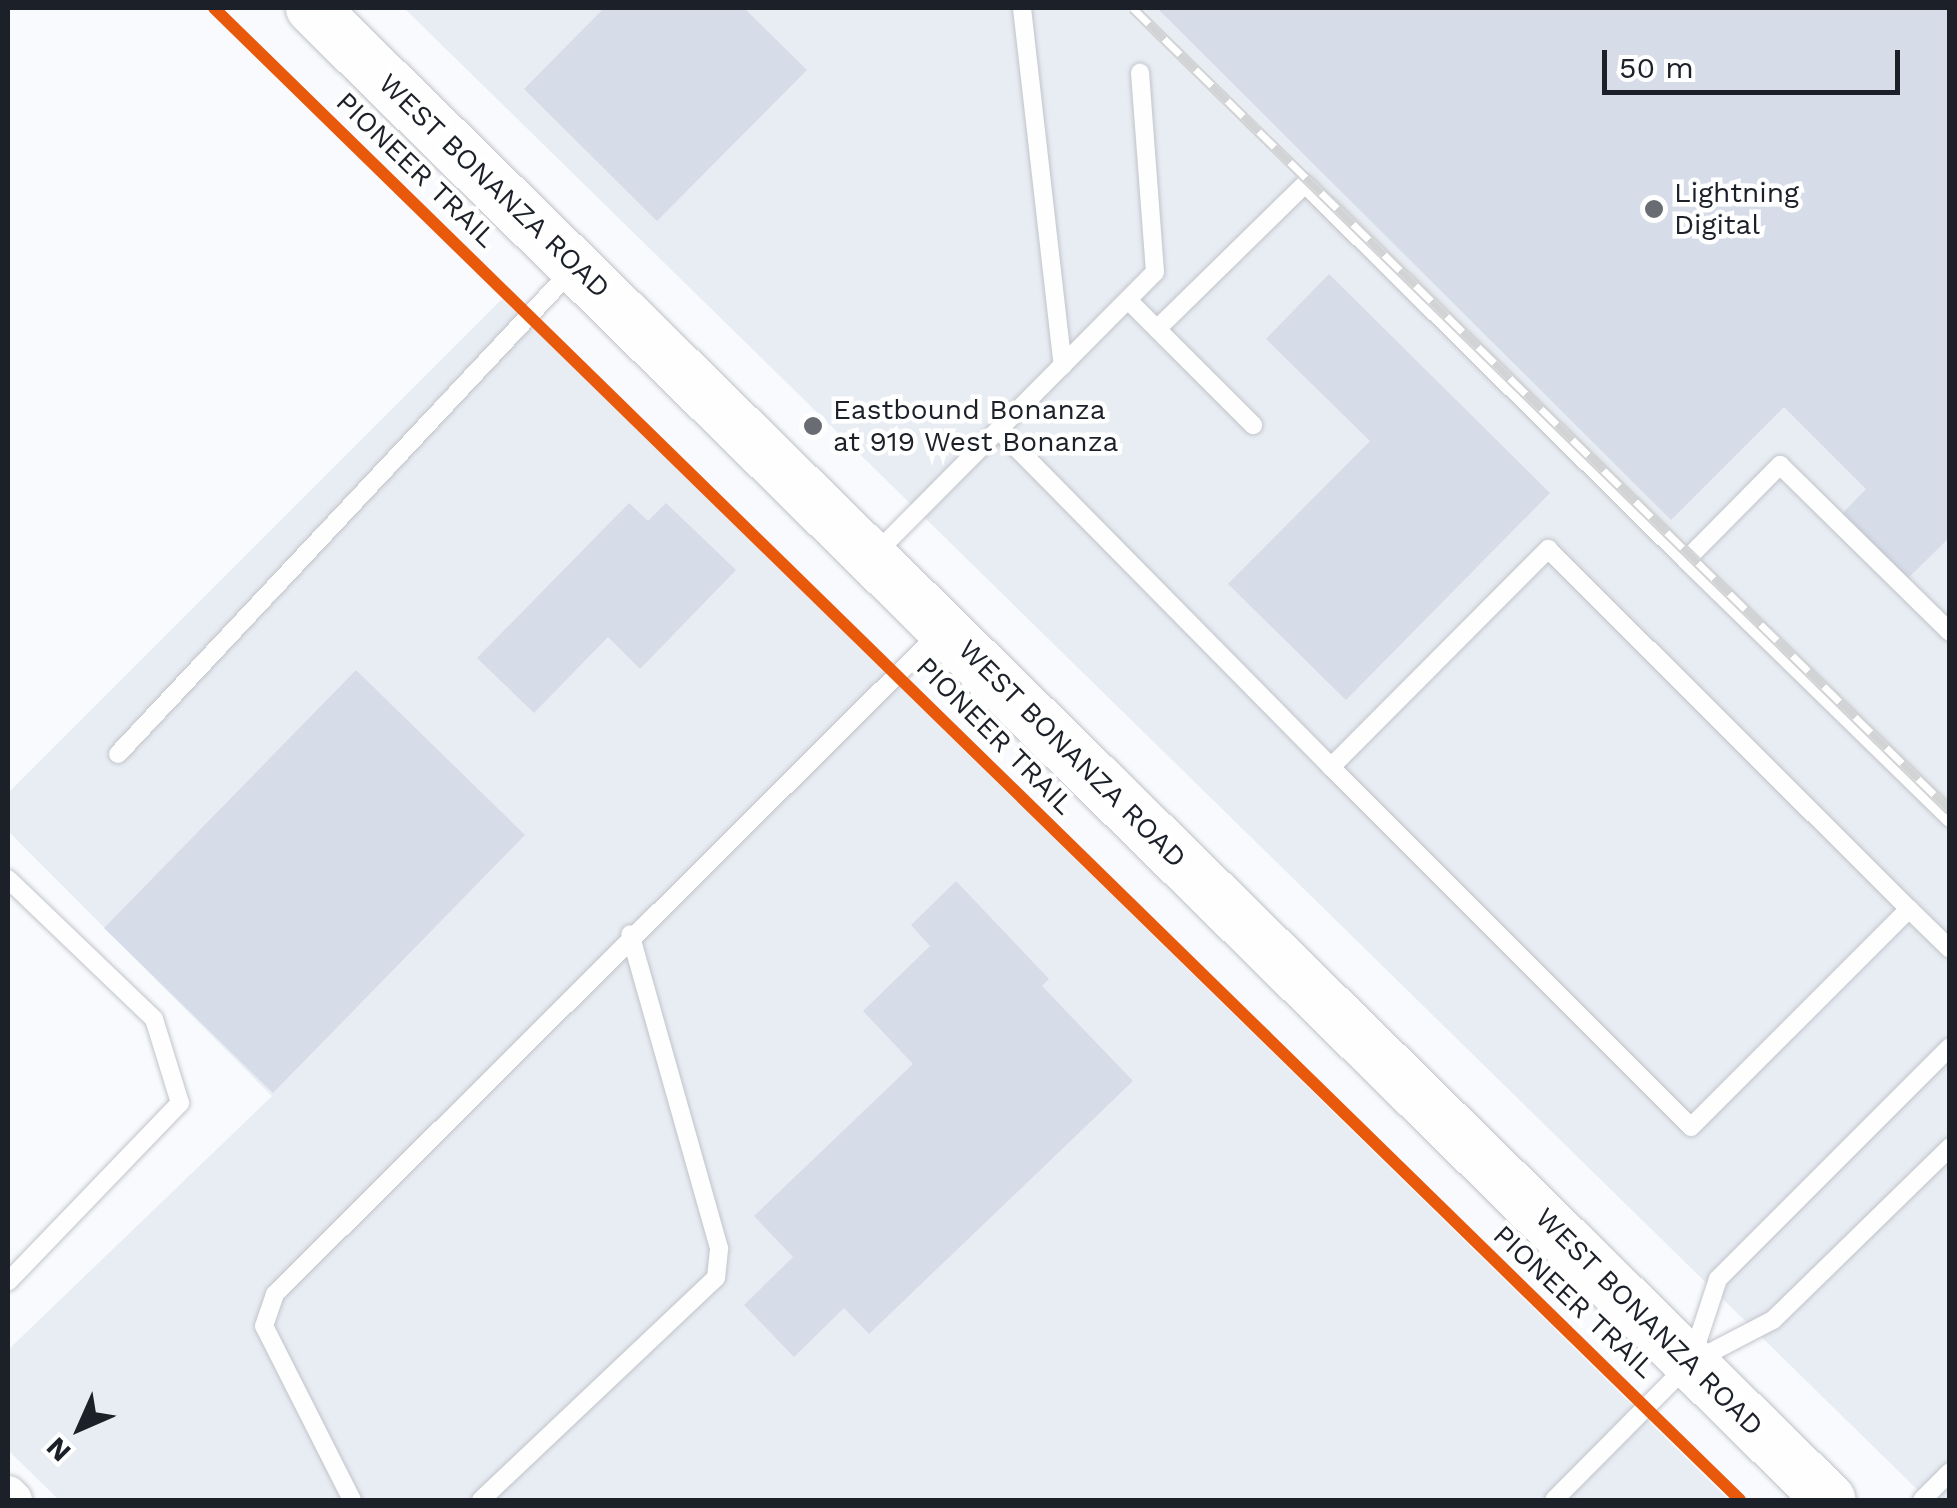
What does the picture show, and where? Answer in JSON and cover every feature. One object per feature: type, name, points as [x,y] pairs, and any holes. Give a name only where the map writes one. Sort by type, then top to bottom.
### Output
[{"type":"main road","name":"WEST BONANZA ROAD","points":[[312,8],[1830,1500]]},
{"type":"street","points":[[8,1495],[13,1500]]},
{"type":"lane","points":[[1022,8],[1063,366]]},
{"type":"lane","points":[[873,557],[1155,272],[1140,74]]},
{"type":"lane","points":[[1157,329],[1305,184],[1950,818]]},
{"type":"lane","points":[[118,754],[576,266]]},
{"type":"lane","points":[[1128,300],[1253,425]]},
{"type":"lane","points":[[999,430],[1691,1127],[1909,909]]},
{"type":"lane","points":[[1686,560],[1780,465],[1950,632]]},
{"type":"lane","points":[[1331,767],[1548,549],[1950,950]]},
{"type":"lane","points":[[352,1500],[264,1326],[275,1294],[630,934],[944,628]]},
{"type":"lane","points":[[8,879],[154,1019],[180,1103],[8,1282]]},
{"type":"lane","points":[[481,1500],[716,1278],[719,1248],[630,934]]},
{"type":"lane","points":[[1690,1363],[1718,1278],[1950,1048]]},
{"type":"lane","points":[[1554,1500],[1690,1363],[1773,1320],[1950,1147]]},
{"type":"lane","points":[[1922,1500],[1950,1472]]},
{"type":"shaded area","points":[[404,8],[1949,8],[1949,1500],[1928,1500]]},
{"type":"shaded area","points":[[503,298],[1729,1500],[59,1500],[8,1450],[8,1350],[272,1096],[8,831],[8,793]]},
{"type":"building","points":[[604,8],[744,8],[807,70],[657,221],[524,89]]},
{"type":"building","name":"Lightning Digital","points":[[1157,8],[1950,8],[1950,537],[1902,584],[1837,519],[1866,489],[1784,407],[1671,520]]},
{"type":"building","points":[[1329,274],[1550,493],[1346,700],[1228,584],[1370,441],[1266,339]]},
{"type":"building","points":[[629,503],[648,521],[666,503],[736,570],[640,669],[608,637],[534,713],[477,658]]},
{"type":"building","points":[[356,670],[525,835],[273,1093],[104,928]]},
{"type":"building","points":[[956,881],[1049,979],[1042,986],[1133,1081],[869,1334],[844,1308],[794,1357],[744,1305],[793,1257],[754,1216],[913,1064],[863,1011],[930,946],[911,925]]},
{"type":"railway","points":[[1133,8],[1950,810]]},
{"type":"cycle path","name":"PIONEER TRAIL","points":[[214,8],[1740,1500]]},
{"type":"place","name":"Lightning Digital","points":[[1654,209]]},
{"type":"place","name":"Eastbound Bonanza at 919 West Bonanza","points":[[813,426]]}]
